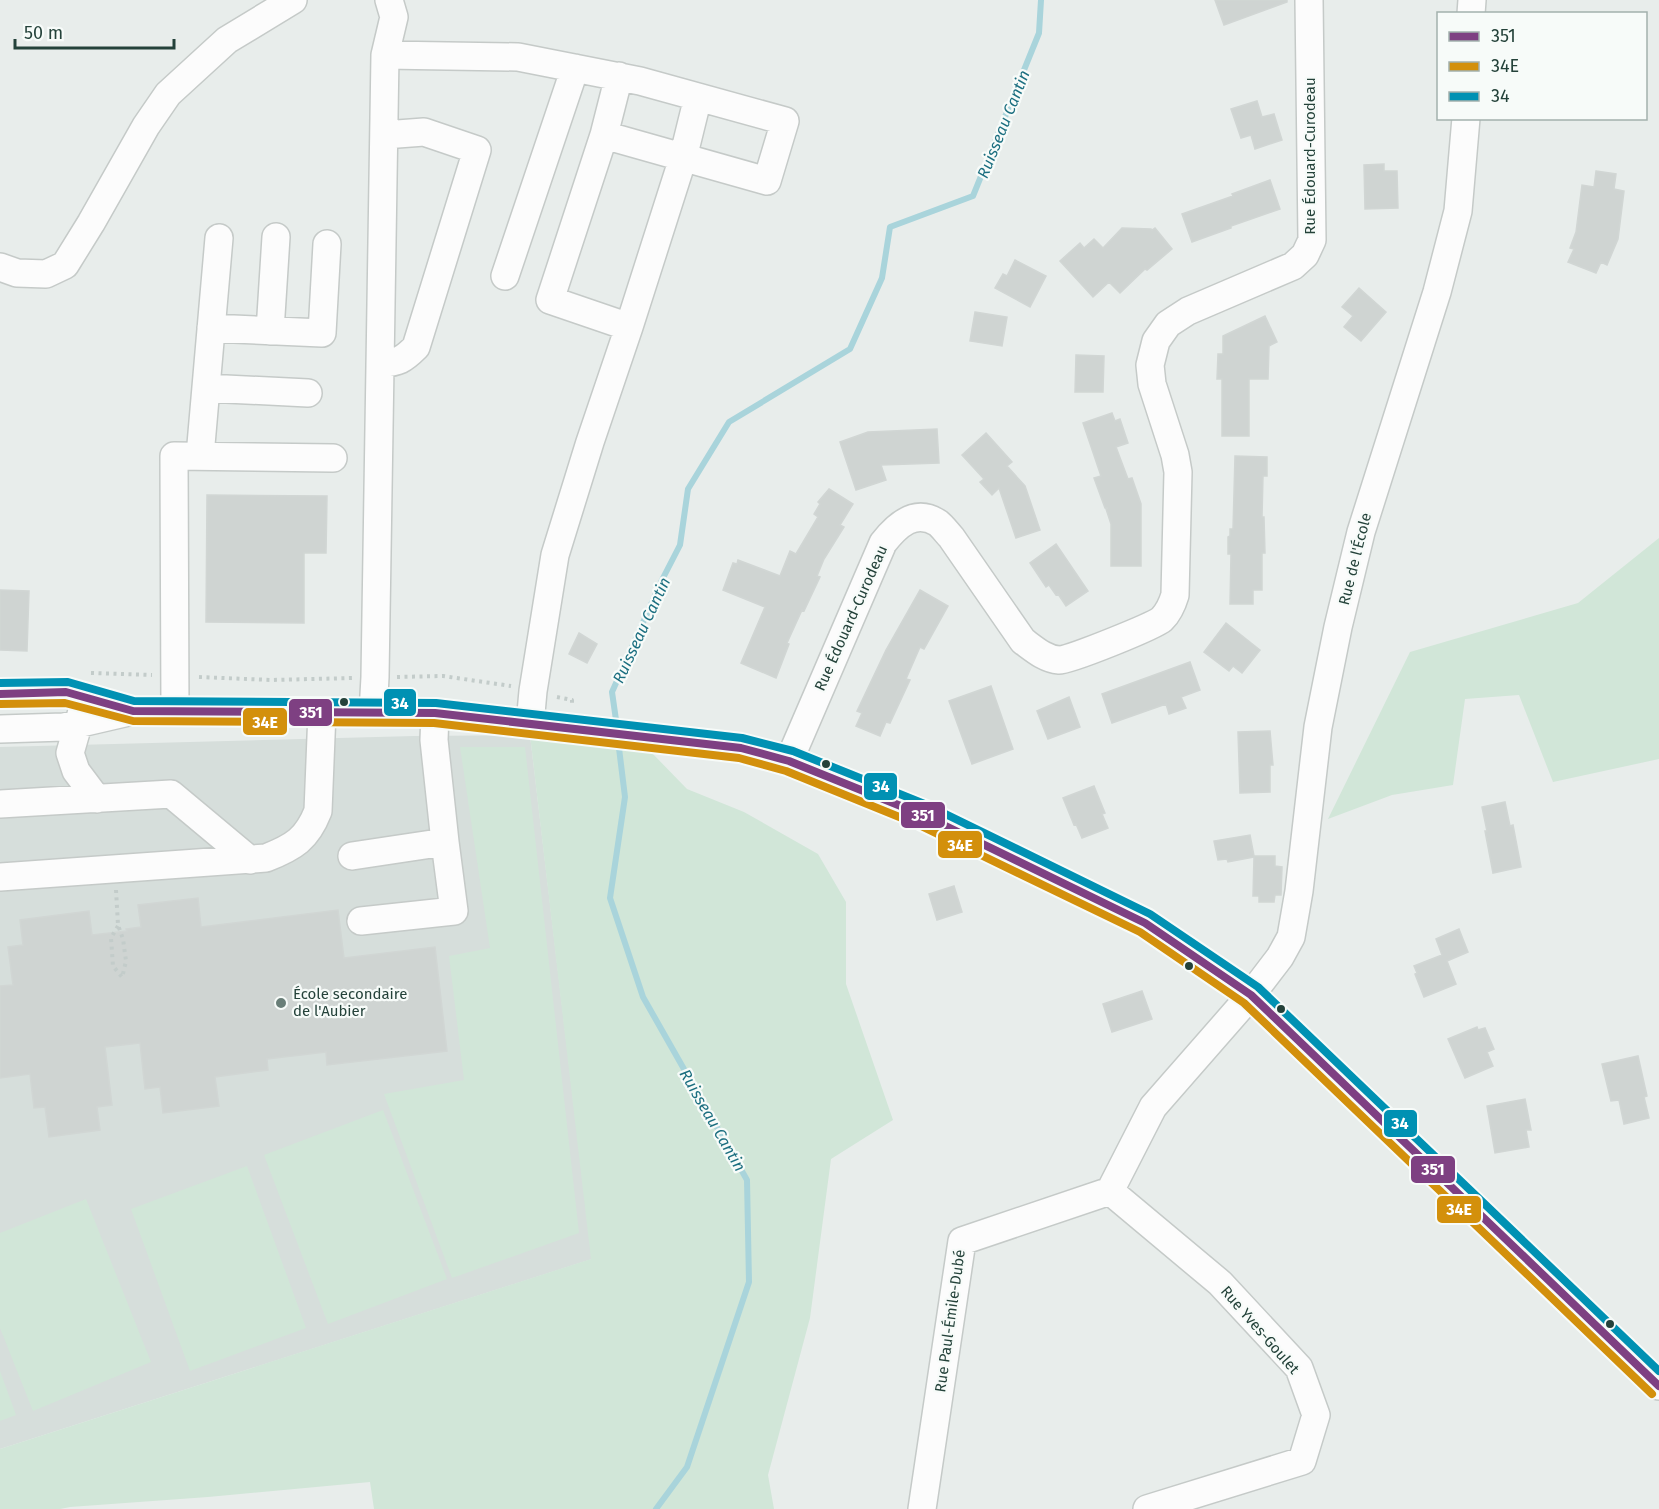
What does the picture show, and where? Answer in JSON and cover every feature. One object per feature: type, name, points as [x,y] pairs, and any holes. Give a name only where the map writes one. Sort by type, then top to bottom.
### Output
[{"type":"street","points":[[0,267],[17,273],[46,274],[65,265],[146,126],[168,94],[227,40],[294,0]]},
{"type":"street","points":[[373,712],[385,55],[394,17],[388,0]]},
{"type":"street","name":"Rue Édouard-Curodeau","points":[[789,761],[883,543],[892,531],[906,520],[926,517],[939,524],[951,537],[1023,641],[1038,653],[1059,660],[1077,656],[1160,621],[1170,609],[1175,595],[1178,471],[1175,454],[1152,384],[1150,364],[1156,341],[1168,324],[1188,311],[1293,266],[1309,248],[1312,240],[1309,0]]},
{"type":"street","points":[[385,55],[518,57],[619,76],[785,121],[767,182],[604,135]]},
{"type":"street","points":[[505,276],[575,68]]},
{"type":"street","points":[[619,76],[604,135],[550,300],[629,327]]},
{"type":"street","points":[[530,724],[533,691],[555,555],[683,158],[698,97]]},
{"type":"street","name":"Rue de l'École","points":[[1251,996],[1280,957],[1291,937],[1299,891],[1318,727],[1336,638],[1361,532],[1437,292],[1458,211],[1466,120]]},
{"type":"street","points":[[380,364],[399,362],[416,346],[477,150],[424,132],[384,135]]},
{"type":"street","points":[[270,331],[276,237]]},
{"type":"street","points":[[200,456],[219,238]]},
{"type":"street","points":[[211,328],[322,333],[327,244]]},
{"type":"street","points":[[206,388],[308,393]]},
{"type":"street","points":[[175,711],[174,456],[333,458]]},
{"type":"street","points":[[0,694],[66,692],[133,711]]},
{"type":"street","points":[[87,698],[70,753],[76,771],[97,798]]},
{"type":"street","points":[[0,729],[64,727],[133,711],[435,713],[741,748],[789,761],[923,814],[1145,922],[1251,996],[1659,1386]]},
{"type":"street","points":[[0,877],[249,860],[266,858],[289,848],[305,835],[318,811],[322,712]]},
{"type":"street","points":[[361,921],[454,911],[434,740],[435,713]]},
{"type":"street","points":[[0,804],[171,794],[249,860]]},
{"type":"street","points":[[352,856],[445,842]]},
{"type":"street","points":[[1110,1191],[1153,1107],[1251,996]]},
{"type":"street","name":"Rue Paul-Émile-Dubé","points":[[922,1509],[962,1241],[1110,1191]]},
{"type":"street","name":"Rue Yves-Goulet","points":[[1110,1191],[1220,1283],[1299,1368],[1316,1415],[1302,1461],[1147,1509]]},
{"type":"path","points":[[117,896],[118,926],[123,939],[126,961],[122,978],[113,966],[111,938],[118,926]]},
{"type":"shaded area","name":"École secondaire de l'Aubier","points":[[530,735],[592,1259],[0,1449],[0,747]]},
{"type":"green space","points":[[1659,538],[1659,759],[1553,782],[1519,695],[1465,699],[1453,785],[1392,795],[1328,819],[1410,652],[1578,603]]},
{"type":"green space","points":[[530,735],[652,753],[687,789],[744,812],[818,854],[846,902],[846,984],[893,1120],[831,1159],[810,1318],[768,1475],[774,1509],[374,1509],[370,1482],[60,1509],[0,1509],[0,1449],[591,1259]]},
{"type":"green space","points":[[460,747],[525,747],[579,1233],[452,1278],[384,1094],[464,1080],[449,956],[490,948]]},
{"type":"green space","points":[[383,1110],[447,1279],[328,1324],[264,1155]]},
{"type":"green space","points":[[247,1166],[306,1328],[190,1371],[131,1209]]},
{"type":"green space","points":[[86,1199],[151,1362],[33,1411],[0,1328],[0,1233]]},
{"type":"green space","points":[[0,1371],[16,1415],[0,1421]]},
{"type":"building","points":[[1215,0],[1287,0],[1287,2],[1224,25]]},
{"type":"building","points":[[1257,101],[1262,117],[1274,114],[1282,140],[1255,149],[1251,135],[1241,138],[1231,109]]},
{"type":"building","points":[[1384,164],[1384,171],[1397,171],[1398,208],[1365,209],[1364,165]]},
{"type":"building","points":[[1596,171],[1616,174],[1614,189],[1624,191],[1618,239],[1607,265],[1601,262],[1596,273],[1568,262],[1574,249],[1570,248],[1576,232],[1582,185],[1594,187]]},
{"type":"building","points":[[1270,180],[1280,209],[1192,242],[1182,214]]},
{"type":"building","points":[[1122,228],[1152,230],[1155,228],[1172,249],[1147,270],[1145,269],[1120,293],[1109,282],[1093,297],[1060,261],[1080,243],[1084,248],[1094,239],[1103,248]]},
{"type":"building","points":[[1015,260],[1046,276],[1030,307],[995,288],[1003,274],[1007,276]]},
{"type":"building","points":[[1359,288],[1386,312],[1361,341],[1344,327],[1353,316],[1342,307]]},
{"type":"building","points":[[975,312],[1007,317],[1002,346],[970,341]]},
{"type":"building","points":[[1265,316],[1277,342],[1269,346],[1268,379],[1249,379],[1249,436],[1222,436],[1222,379],[1217,379],[1218,354],[1223,354],[1223,336]]},
{"type":"building","points":[[1076,355],[1104,356],[1103,392],[1075,392]]},
{"type":"building","points":[[1112,413],[1115,421],[1120,419],[1128,443],[1116,447],[1128,479],[1132,478],[1141,504],[1141,566],[1111,566],[1111,524],[1106,509],[1108,508],[1105,508],[1094,478],[1101,476],[1083,423]]},
{"type":"building","points":[[937,429],[939,463],[881,465],[886,480],[856,490],[840,442],[868,432]]},
{"type":"building","points":[[986,433],[1012,462],[1007,466],[1025,486],[1040,530],[1016,538],[999,488],[992,495],[980,482],[984,479],[962,455]]},
{"type":"building","points":[[1235,456],[1267,457],[1267,476],[1263,476],[1262,517],[1264,517],[1265,553],[1262,553],[1262,590],[1253,590],[1253,604],[1230,604],[1231,554],[1228,554],[1228,537],[1230,529],[1233,529]]},
{"type":"building","points":[[829,489],[853,504],[840,525],[844,527],[824,559],[817,576],[820,577],[787,643],[789,644],[776,678],[741,663],[765,607],[723,590],[733,563],[737,564],[738,560],[780,576],[790,551],[796,554],[818,517],[814,514],[820,504],[818,502]]},
{"type":"building","points":[[207,495],[327,496],[326,553],[304,553],[304,623],[206,622]]},
{"type":"building","points":[[1056,544],[1088,591],[1066,606],[1049,585],[1046,587],[1030,563]]},
{"type":"building","points":[[0,590],[29,591],[27,651],[0,650]]},
{"type":"building","points":[[920,590],[948,606],[924,649],[920,647],[906,679],[910,680],[890,723],[886,722],[880,736],[856,726],[862,713],[857,711],[886,650]]},
{"type":"building","points":[[1226,623],[1260,650],[1242,673],[1233,666],[1229,671],[1204,652]]},
{"type":"building","points":[[579,633],[597,644],[587,663],[569,654]]},
{"type":"building","points":[[1190,662],[1200,690],[1181,697],[1186,708],[1169,714],[1166,704],[1112,723],[1102,694]]},
{"type":"building","points":[[991,686],[1013,749],[972,764],[949,701]]},
{"type":"building","points":[[1069,697],[1080,727],[1048,739],[1037,711]]},
{"type":"building","points":[[1270,731],[1273,765],[1270,765],[1270,792],[1240,793],[1238,732]]},
{"type":"building","points":[[1094,786],[1105,813],[1102,814],[1108,828],[1082,838],[1063,798]]},
{"type":"building","points":[[1505,802],[1510,826],[1513,825],[1521,867],[1493,873],[1482,807]]},
{"type":"building","points":[[1250,835],[1254,856],[1275,856],[1275,866],[1282,867],[1281,895],[1275,895],[1274,902],[1259,902],[1259,896],[1253,896],[1254,857],[1228,862],[1227,859],[1218,860],[1214,841]]},
{"type":"building","points":[[954,886],[962,912],[937,920],[929,894]]},
{"type":"building","points":[[198,898],[201,927],[338,910],[344,958],[435,947],[447,1051],[327,1065],[326,1052],[267,1059],[268,1070],[215,1077],[219,1106],[163,1113],[160,1087],[145,1089],[140,1043],[105,1047],[112,1105],[97,1107],[100,1130],[49,1137],[45,1107],[34,1108],[30,1074],[0,1078],[0,986],[13,985],[8,947],[23,945],[20,920],[89,911],[92,935],[127,931],[126,929],[141,927],[138,905]]},
{"type":"building","points":[[1459,929],[1468,952],[1447,961],[1456,984],[1424,997],[1414,966],[1442,955],[1436,939]]},
{"type":"building","points":[[1142,991],[1152,1019],[1112,1032],[1103,1004]]},
{"type":"building","points":[[1477,1027],[1478,1030],[1485,1028],[1494,1049],[1487,1052],[1493,1066],[1465,1078],[1448,1039]]},
{"type":"building","points":[[1638,1056],[1647,1096],[1644,1097],[1649,1118],[1624,1124],[1619,1100],[1611,1101],[1602,1064]]},
{"type":"building","points":[[1525,1099],[1531,1130],[1526,1130],[1529,1147],[1495,1153],[1487,1106]]},
{"type":"waterway","name":"Ruisseau Cantin","points":[[617,727],[612,692],[680,545],[688,489],[729,422],[850,349],[882,278],[890,227],[973,196],[1039,33],[1041,0]]},
{"type":"waterway","name":"Ruisseau Cantin","points":[[618,740],[625,797],[610,898],[643,997],[747,1180],[749,1282],[687,1467],[656,1509]]},
{"type":"transit line","name":"34","points":[[0,683],[68,682],[134,701],[436,703],[742,738],[793,751],[927,805],[1150,914],[1258,987],[1659,1371]]},
{"type":"transit line","name":"351","points":[[0,694],[66,692],[133,711],[435,713],[741,748],[789,761],[923,815],[1145,923],[1251,995],[1659,1386]]},
{"type":"transit line","name":"34E","points":[[0,704],[65,703],[133,721],[434,723],[739,758],[786,771],[919,825],[1140,932],[1244,1003],[1652,1394]]},
{"type":"place","name":"École secondaire de l'Aubier","points":[[281,1003]]}]
